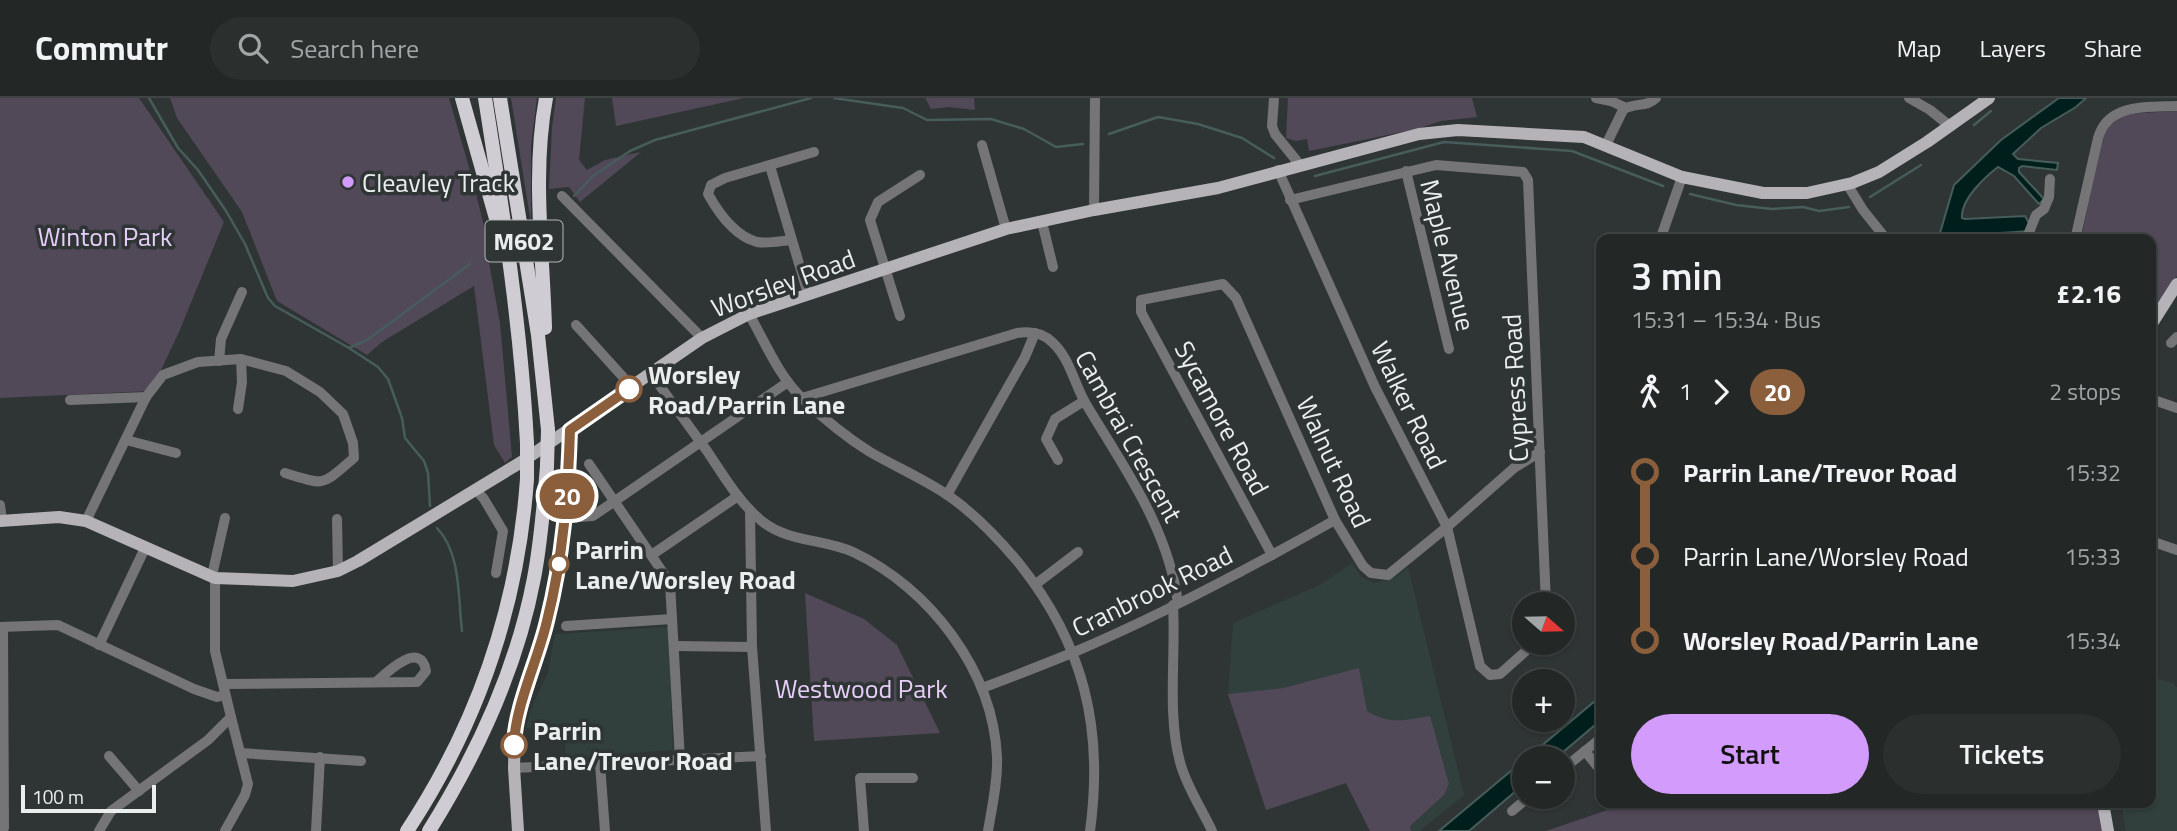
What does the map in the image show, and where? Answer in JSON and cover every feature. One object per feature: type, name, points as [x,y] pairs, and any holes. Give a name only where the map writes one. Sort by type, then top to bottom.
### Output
[{"type":"highway","name":"M602","points":[[462,98],[506,247]]},
{"type":"highway","name":"M602","points":[[407,831],[424,806],[458,743],[496,647],[514,574],[527,479],[523,364],[485,98]]},
{"type":"highway","name":"M602","points":[[500,98],[545,385]]},
{"type":"highway","name":"M602","points":[[429,831],[458,785],[488,722],[515,653],[534,580],[547,466],[548,430],[540,160],[546,98]]},
{"type":"main road","name":"Worsley Road","points":[[1,521],[59,517],[86,522],[215,578],[293,581],[338,571],[477,491],[702,338],[748,314],[1006,229],[1218,187],[1419,134],[1458,130],[1584,137],[1682,177],[1763,193],[1807,193],[1847,184],[1879,172],[1989,98]]},
{"type":"main road","points":[[2156,317],[2177,284]]},
{"type":"main road","points":[[518,831],[514,729],[535,666],[556,580],[566,515],[570,430]]},
{"type":"main road","points":[[2104,808],[2108,831]]},
{"type":"street","points":[[1094,210],[1096,98]]},
{"type":"street","points":[[1275,98],[1272,126],[1275,134],[1300,165]]},
{"type":"street","points":[[1596,98],[1614,102],[1624,108]]},
{"type":"street","points":[[1604,145],[1624,108],[1637,104],[1648,105],[1656,98]]},
{"type":"street","points":[[1909,98],[1950,126]]},
{"type":"street","points":[[2077,234],[2098,138],[2104,124],[2123,110],[2177,106]]},
{"type":"street","points":[[982,145],[1006,229]]},
{"type":"street","points":[[791,240],[757,242],[741,235],[715,207],[708,194],[711,185],[725,178],[814,152]]},
{"type":"street","name":"Cypress Road","points":[[1406,171],[1436,165],[1522,172],[1528,180],[1546,592]]},
{"type":"street","points":[[770,166],[808,294]]},
{"type":"street","name":"Walker Road","points":[[1278,170],[1375,387],[1447,527],[1480,666],[1490,675],[1500,674],[1521,655]]},
{"type":"street","points":[[1290,200],[1406,171]]},
{"type":"street","name":"Maple Avenue","points":[[1406,171],[1449,349]]},
{"type":"street","points":[[900,316],[872,227],[872,214],[878,202],[920,175]]},
{"type":"street","points":[[1662,234],[1682,177]]},
{"type":"street","points":[[2028,234],[2036,215],[2044,209],[2049,197],[2050,179]]},
{"type":"street","points":[[1847,184],[1882,234]]},
{"type":"street","points":[[562,196],[702,338]]},
{"type":"street","points":[[1042,222],[1053,267]]},
{"type":"street","name":"Walnut Road","points":[[1223,284],[1236,298],[1335,520],[1363,565],[1371,573],[1388,575],[1447,527]]},
{"type":"street","name":"Sycamore Road","points":[[1223,284],[1142,300],[1141,312],[1272,555]]},
{"type":"street","points":[[219,361],[221,339],[242,292]]},
{"type":"street","points":[[748,314],[788,382],[802,398],[850,439],[947,495],[981,520],[1035,584],[1052,609],[1074,652],[1091,718],[1095,776],[1090,831]]},
{"type":"street","points":[[576,325],[632,387]]},
{"type":"street","points":[[802,398],[1017,333],[1035,333],[1025,357],[947,495]]},
{"type":"street","name":"Cambrai Crescent","points":[[1035,333],[1044,336],[1057,347],[1068,365],[1084,401],[1149,508],[1170,560],[1176,604],[1174,692],[1178,752],[1181,766],[1212,831]]},
{"type":"street","points":[[238,409],[242,382],[240,359]]},
{"type":"street","points":[[86,522],[146,397],[163,374],[198,362],[240,359],[286,371],[320,392],[343,414],[353,443],[354,458],[326,481],[316,483],[285,473]]},
{"type":"street","points":[[651,373],[750,511],[779,531],[851,551],[885,571],[924,604],[956,640],[982,688],[997,757],[988,831]]},
{"type":"street","points":[[579,517],[593,516],[788,382]]},
{"type":"street","points":[[70,400],[146,397]]},
{"type":"street","points":[[1058,460],[1046,439],[1055,419],[1084,401]]},
{"type":"street","points":[[2156,401],[2177,408]]},
{"type":"street","points":[[126,440],[176,453]]},
{"type":"street","points":[[1447,527],[1514,468],[1540,452]]},
{"type":"street","points":[[589,464],[653,554],[670,583],[680,760]]},
{"type":"street","points":[[477,491],[503,531],[496,573]]},
{"type":"street","points":[[653,554],[738,496]]},
{"type":"street","points":[[0,505],[1,521]]},
{"type":"street","points":[[750,511],[752,647],[766,831]]},
{"type":"street","points":[[225,518],[213,571],[215,651],[247,789],[225,831]]},
{"type":"street","points":[[337,519],[338,571]]},
{"type":"street","name":"Cranbrook Road","points":[[982,688],[1074,652],[1176,604],[1335,520]]},
{"type":"street","points":[[2156,543],[2177,550]]},
{"type":"street","points":[[99,645],[145,548]]},
{"type":"street","points":[[1035,584],[1078,552]]},
{"type":"street","points":[[566,625],[672,619]]},
{"type":"street","points":[[4,828],[1,627],[58,625],[194,689],[217,696],[225,695]]},
{"type":"street","points":[[674,646],[752,647]]},
{"type":"street","points":[[223,684],[417,682],[423,678],[425,664],[412,656],[376,682]]},
{"type":"street","points":[[99,831],[111,811],[208,740],[231,717]]},
{"type":"street","points":[[1575,759],[1596,742]]},
{"type":"street","points":[[1585,751],[1596,765]]},
{"type":"street","points":[[240,752],[361,761]]},
{"type":"street","points":[[109,756],[139,791]]},
{"type":"street","points":[[514,768],[761,756]]},
{"type":"street","points":[[316,831],[320,757]]},
{"type":"street","points":[[600,764],[605,831]]},
{"type":"street","points":[[864,831],[860,778],[913,778]]},
{"type":"shaded area","points":[[1352,563],[1361,577],[1374,583],[1395,578],[1408,567],[1464,795],[1420,831],[1370,831],[1346,783],[1266,810],[1228,694],[1233,623],[1322,584]]},
{"type":"shaded area","points":[[668,627],[673,750],[566,758],[564,728],[526,728],[531,709],[548,672],[555,634]]},
{"type":"shaded area","points":[[2156,678],[2173,683],[2177,688],[2177,831],[2126,831],[2123,808],[2156,808]]},
{"type":"green space","name":"Winton Park","points":[[0,98],[139,98],[224,222],[179,332],[151,391],[0,398]]},
{"type":"green space","points":[[170,98],[449,98],[488,243],[500,323],[512,457],[505,463],[494,445],[474,286],[382,342],[367,355],[277,301],[242,212],[177,118]]},
{"type":"green space","points":[[511,98],[537,98],[531,145],[531,224]]},
{"type":"green space","points":[[556,98],[585,98],[579,160],[587,170],[605,160],[641,152],[580,202],[569,187],[549,189]]},
{"type":"green space","points":[[612,98],[744,98],[616,126]]},
{"type":"green space","points":[[925,98],[974,98],[975,110],[949,107],[931,109]]},
{"type":"green space","points":[[1288,98],[1472,98],[1477,117],[1441,121],[1417,129],[1309,151],[1307,139],[1296,141],[1286,138]]},
{"type":"green space","points":[[2177,111],[2177,276],[2156,310],[2156,234],[2082,234],[2102,136],[2124,114]]},
{"type":"green space","name":"Westwood Park","points":[[805,593],[864,619],[897,645],[940,733],[814,741]]},
{"type":"green space","points":[[1359,668],[1367,711],[1390,720],[1430,716],[1449,784],[1444,795],[1410,826],[1411,831],[1370,831],[1346,783],[1266,810],[1228,694],[1283,688]]},
{"type":"green space","points":[[1613,808],[2105,808],[2109,831],[1546,831]]},
{"type":"water","points":[[2059,98],[2086,98],[2041,128],[2013,154],[2018,159],[2058,163],[2057,170],[2022,166],[2019,168],[2019,172],[2044,199],[2039,204],[2014,176],[1998,167],[1974,190],[1962,211],[1962,218],[1965,219],[2025,216],[2030,231],[1940,234],[1954,185],[2001,140]]},
{"type":"water","points":[[1596,700],[1596,724],[1570,746],[1541,746],[1558,732],[1575,732],[1575,718]]},
{"type":"water","points":[[1512,770],[1512,794],[1469,831],[1439,831]]},
{"type":"waterway","points":[[149,98],[178,148],[198,170],[226,211],[245,244],[268,298],[275,306],[349,348],[367,340],[470,264]]},
{"type":"waterway","points":[[574,196],[593,176],[630,151],[655,140],[811,98]]},
{"type":"waterway","points":[[834,98],[903,108],[927,120],[991,119],[1024,129],[1056,147],[1083,144]]},
{"type":"waterway","points":[[1974,125],[1991,111]]},
{"type":"waterway","points":[[1109,134],[1158,117],[1198,124],[1242,138],[1274,158]]},
{"type":"waterway","points":[[1315,176],[1444,142],[1572,151],[1663,186]]},
{"type":"waterway","points":[[1870,197],[1921,165]]},
{"type":"waterway","points":[[1690,194],[1736,205],[1772,209],[1803,207],[1819,211],[1849,207]]},
{"type":"waterway","points":[[349,348],[378,367],[388,379],[402,418],[405,438],[424,461],[428,473],[430,506]]},
{"type":"waterway","points":[[437,528],[445,538],[454,563],[462,631]]},
{"type":"bus line","name":"20","points":[[514,745],[514,729],[535,666],[556,580],[566,515],[570,430],[629,389]]},
{"type":"place","name":"Cleavley Track","points":[[348,182]]},
{"type":"place","name":"Worsley Road/Parrin Lane","points":[[629,389]]},
{"type":"place","name":"Parrin Lane/Worsley Road","points":[[559,564]]},
{"type":"place","name":"Parrin Lane/Trevor Road","points":[[514,745]]}]
